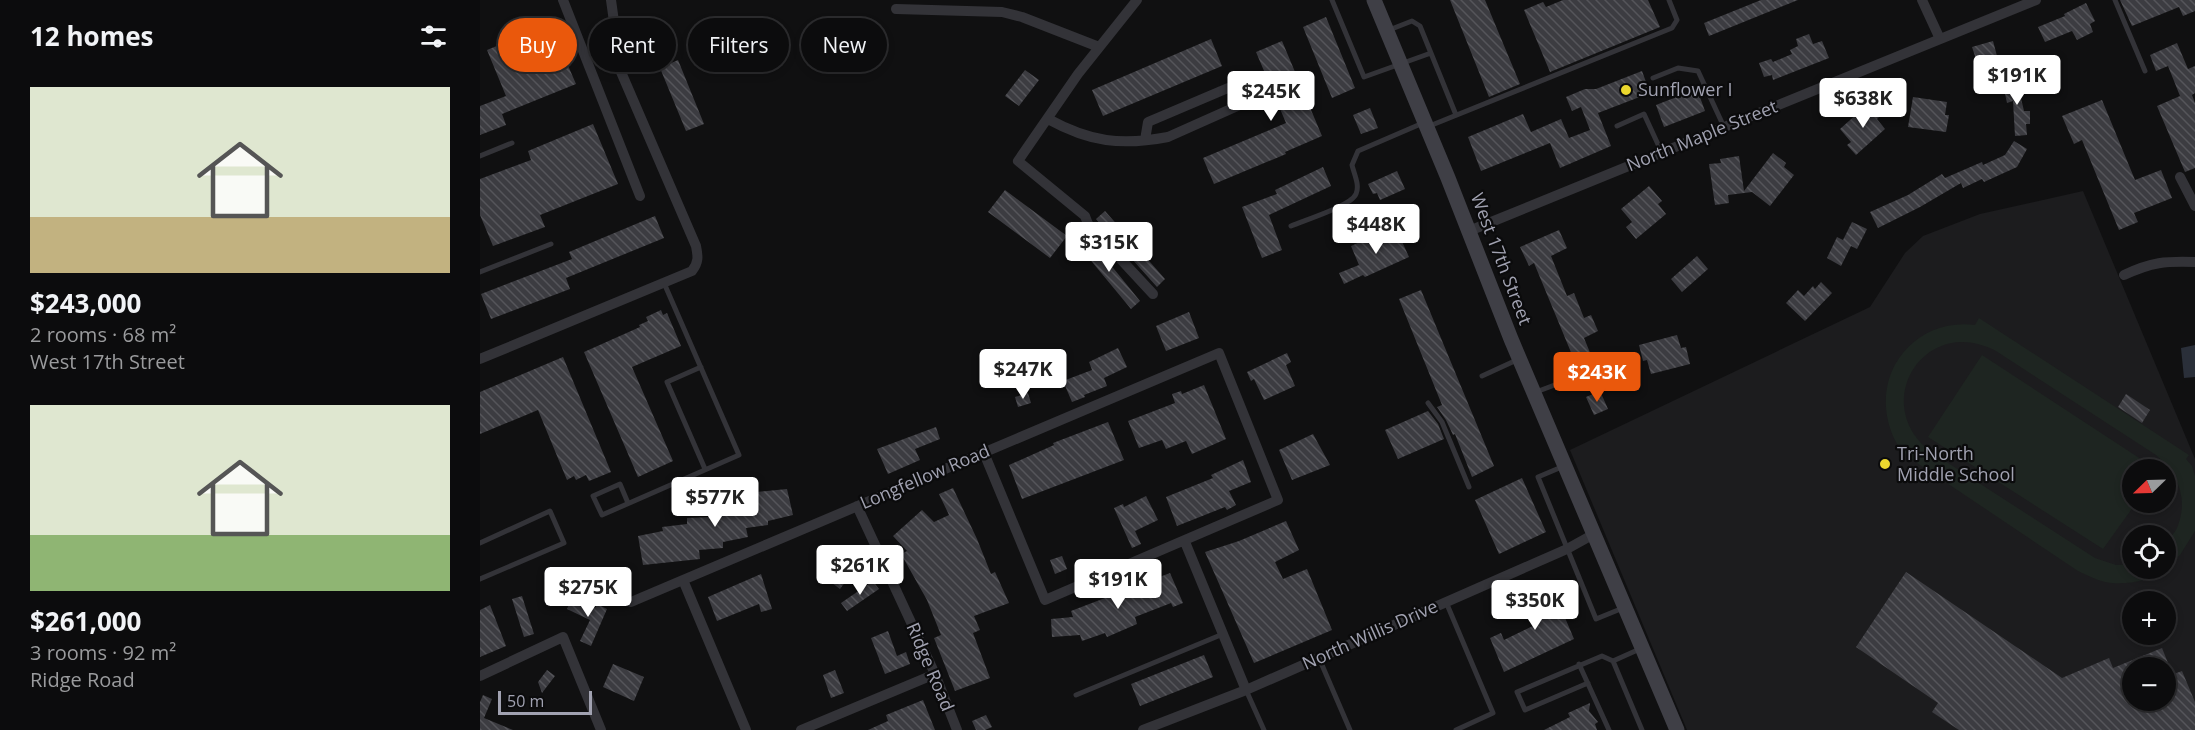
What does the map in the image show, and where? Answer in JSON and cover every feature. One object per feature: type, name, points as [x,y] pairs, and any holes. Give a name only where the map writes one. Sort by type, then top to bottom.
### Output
[{"type":"main road","name":"West 17th Street","points":[[1374,0],[1520,358],[1677,730]]},
{"type":"street","points":[[563,0],[640,196]]},
{"type":"street","points":[[480,359],[692,271],[697,265],[696,246],[621,72],[611,0]]},
{"type":"street","points":[[1922,0],[1940,39]]},
{"type":"street","name":"North Maple Street","points":[[1468,231],[2036,0]]},
{"type":"street","points":[[1133,1],[1078,74],[1018,161],[1085,216],[1088,224],[1153,294]]},
{"type":"street","points":[[896,9],[1002,12],[1022,17],[1099,47]]},
{"type":"street","points":[[1048,119],[1099,141],[1126,143],[1145,141],[1168,137],[1242,104],[1242,97],[1237,88],[1228,88],[1148,122],[1145,141]]},
{"type":"street","points":[[2180,177],[2195,206]]},
{"type":"street","points":[[2124,274],[2148,264],[2165,261],[2195,262]]},
{"type":"street","name":"Longfellow Road","points":[[631,602],[1219,353],[1278,500],[1185,542]]},
{"type":"street","points":[[984,453],[1045,600],[1185,542],[1246,690]]},
{"type":"street","name":"Ridge Road","points":[[857,506],[935,674],[957,730]]},
{"type":"street","name":"North Willis Drive","points":[[1143,730],[1246,690],[1567,549],[1594,534]]},
{"type":"street","points":[[683,580],[746,730]]},
{"type":"street","points":[[480,676],[563,637],[602,730]]},
{"type":"street","points":[[801,730],[935,674]]},
{"type":"lane","points":[[1332,0],[1364,77],[1431,53]]},
{"type":"lane","points":[[1291,226],[1350,202],[1357,193],[1352,165],[1358,151],[1426,124],[1456,115],[1672,28],[1677,20],[1669,0]]},
{"type":"lane","points":[[2115,0],[2145,71]]},
{"type":"lane","points":[[1386,31],[1412,21],[1420,26],[1456,115]]},
{"type":"lane","points":[[1653,78],[1678,68],[1698,71],[1724,127]]},
{"type":"lane","points":[[1617,126],[1644,114],[1662,153]]},
{"type":"lane","points":[[480,156],[512,143]]},
{"type":"lane","points":[[480,272],[551,244]]},
{"type":"lane","points":[[628,503],[620,484],[593,496],[602,515],[739,455],[664,283]]},
{"type":"lane","points":[[1482,376],[1520,358]]},
{"type":"lane","points":[[1535,393],[1621,360]]},
{"type":"lane","points":[[701,367],[667,382],[705,469]]},
{"type":"lane","points":[[1428,402],[1442,422],[1469,487]]},
{"type":"lane","points":[[1565,465],[1538,477],[1596,619],[1625,607]]},
{"type":"lane","points":[[480,543],[550,511],[564,543],[480,579]]},
{"type":"lane","points":[[1446,602],[1493,714],[1456,730]]},
{"type":"lane","points":[[1076,695],[1223,634]]},
{"type":"lane","points":[[1613,661],[1642,648]]},
{"type":"lane","points":[[1588,683],[1525,710],[1517,692],[1602,656],[1613,661],[1642,730]]},
{"type":"lane","points":[[1319,658],[1350,730]]},
{"type":"lane","points":[[1580,664],[1609,730]]},
{"type":"lane","points":[[1246,690],[1264,730]]},
{"type":"shaded area","name":"Tri-North Middle School","points":[[2083,191],[2195,459],[2195,730],[1687,730],[1570,450],[1870,307],[1905,253],[1923,236],[1980,214]]},
{"type":"shaded area","points":[[1979,318],[2189,455],[2186,459],[2192,466],[2195,476],[2195,531],[2176,559],[2176,530],[2182,507],[2176,481],[2176,459],[2161,459],[1996,351],[1970,342],[1947,344],[1928,354],[1913,369],[1905,389],[1905,411],[1913,432],[1931,452],[2095,558],[2122,565],[2122,579],[2145,579],[2129,583],[2112,583],[2098,580],[2078,571],[1917,463],[1899,447],[1889,424],[1886,397],[1889,378],[1897,362],[1907,348],[1921,337],[1937,329],[1955,325],[1975,325]]},
{"type":"shaded area","points":[[2195,345],[2195,377],[2184,378],[2181,348]]},
{"type":"shaded area","points":[[1982,355],[2141,459],[2122,459],[2122,513],[2129,513],[2103,549],[1928,437]]},
{"type":"building","points":[[1450,0],[1485,0],[1520,84],[1489,97]]},
{"type":"building","points":[[1563,0],[1648,0],[1660,27],[1550,72],[1524,10],[1543,2],[1546,7]]},
{"type":"building","points":[[1761,0],[1798,0],[1709,36],[1704,23]]},
{"type":"building","points":[[2120,0],[2195,0],[2195,11],[2183,16],[2179,7],[2132,26]]},
{"type":"building","points":[[2086,3],[2095,21],[2090,24],[2093,32],[2077,40],[2072,31],[2045,42],[2038,27],[2065,16],[2064,14]]},
{"type":"building","points":[[1326,17],[1355,88],[1332,98],[1303,27]]},
{"type":"building","points":[[1809,34],[1813,44],[1822,41],[1829,58],[1773,80],[1772,75],[1764,77],[1759,63],[1771,59],[1773,62],[1792,54],[1790,50],[1798,46],[1796,39]]},
{"type":"building","points":[[1211,39],[1222,66],[1103,116],[1092,90]]},
{"type":"building","points":[[1282,41],[1322,136],[1285,152],[1286,154],[1214,184],[1203,158],[1286,123],[1256,52]]},
{"type":"building","points":[[1993,41],[1997,56],[1977,62],[1972,47]]},
{"type":"building","points":[[2177,43],[2188,69],[2195,66],[2195,93],[2192,95],[2195,103],[2195,168],[2185,172],[2157,106],[2180,96],[2168,66],[2156,71],[2150,55]]},
{"type":"building","points":[[498,45],[498,72],[571,72],[576,84],[502,114],[506,125],[480,135],[480,106],[506,96],[487,50]]},
{"type":"building","points":[[2017,55],[2022,75],[2007,79],[2002,59]]},
{"type":"building","points":[[678,60],[704,124],[686,131],[662,72],[676,72],[676,61]]},
{"type":"building","points":[[1025,70],[1039,80],[1019,106],[1005,96]]},
{"type":"building","points":[[1642,71],[1650,93],[1598,113],[1611,146],[1560,168],[1550,143],[1481,171],[1468,137],[1523,114],[1531,132],[1561,119],[1569,138],[1590,130],[1581,107],[1572,111],[1566,97],[1585,89],[1596,89]]},
{"type":"building","points":[[2016,77],[2024,111],[2030,111],[2030,124],[2026,124],[2027,135],[2015,136],[2013,101],[2007,103],[2002,80]]},
{"type":"building","name":"Sunflower I","points":[[1697,89],[1705,111],[1664,127],[1656,105]]},
{"type":"building","points":[[1913,97],[1947,102],[1945,115],[1949,115],[1946,132],[1908,127]]},
{"type":"building","points":[[2102,100],[2135,180],[2161,170],[2172,198],[2134,213],[2138,222],[2119,230],[2082,140],[2074,144],[2062,116]]},
{"type":"building","points":[[1869,103],[1880,116],[1877,119],[1885,129],[1856,155],[1847,145],[1851,142],[1840,129]]},
{"type":"building","points":[[1370,108],[1378,128],[1361,134],[1353,115]]},
{"type":"building","points":[[593,124],[618,184],[540,215],[545,227],[493,246],[480,215],[480,179],[531,160],[528,151]]},
{"type":"building","points":[[2014,141],[2027,149],[2017,167],[1984,182],[1982,179],[1963,188],[1961,183],[1878,228],[1870,212],[1908,195],[1942,174],[1945,178],[2005,155]]},
{"type":"building","points":[[1773,153],[1786,163],[1784,167],[1794,175],[1770,206],[1752,192],[1728,195],[1729,203],[1715,205],[1709,164],[1721,163],[1720,159],[1739,156],[1744,191]]},
{"type":"building","points":[[1323,167],[1331,186],[1269,215],[1282,250],[1262,258],[1242,207],[1277,194],[1275,190]]},
{"type":"building","points":[[1397,171],[1405,189],[1380,200],[1377,193],[1373,194],[1368,184]]},
{"type":"building","points":[[1649,186],[1662,201],[1658,204],[1666,214],[1636,239],[1626,227],[1632,222],[1621,209]]},
{"type":"building","points":[[1005,190],[1067,236],[1050,258],[988,212]]},
{"type":"building","points":[[1105,211],[1165,279],[1157,287],[1096,219]]},
{"type":"building","points":[[655,216],[664,238],[566,278],[570,289],[491,319],[481,294],[572,259],[569,252]]},
{"type":"building","points":[[1852,222],[1867,229],[1857,249],[1851,246],[1841,266],[1827,258],[1837,237],[1843,240]]},
{"type":"building","points":[[1395,226],[1409,257],[1344,284],[1339,273],[1359,265],[1351,246]]},
{"type":"building","points":[[1559,230],[1567,248],[1551,256],[1567,296],[1574,293],[1584,318],[1591,315],[1598,331],[1584,338],[1591,355],[1575,362],[1534,263],[1529,266],[1520,247]]},
{"type":"building","points":[[1088,237],[1140,301],[1131,309],[1078,245]]},
{"type":"building","points":[[1697,256],[1708,269],[1682,292],[1671,279]]},
{"type":"building","points":[[1821,282],[1832,293],[1805,321],[1786,303],[1798,290],[1804,296],[1813,286],[1815,289]]},
{"type":"building","points":[[1421,290],[1494,466],[1472,477],[1455,434],[1453,435],[1437,407],[1442,405],[1399,299]]},
{"type":"building","points":[[661,310],[663,315],[667,313],[681,346],[632,367],[673,461],[638,477],[584,352],[640,327],[639,325],[648,321],[646,317]]},
{"type":"building","points":[[1189,312],[1199,338],[1166,351],[1156,326]]},
{"type":"building","points":[[1677,335],[1681,348],[1686,347],[1690,364],[1651,374],[1647,360],[1643,361],[1639,345]]},
{"type":"building","points":[[1118,348],[1127,367],[1104,378],[1107,386],[1072,402],[1063,381],[1092,370],[1089,362]]},
{"type":"building","points":[[1287,353],[1291,362],[1286,365],[1295,386],[1264,400],[1254,379],[1251,381],[1247,372]]},
{"type":"building","points":[[563,357],[611,472],[589,481],[586,475],[576,480],[574,476],[567,480],[538,410],[480,434],[480,392]]},
{"type":"building","points":[[1204,385],[1226,439],[1192,454],[1186,441],[1166,449],[1162,440],[1139,448],[1128,421],[1175,403],[1172,394],[1181,391],[1182,394]]},
{"type":"building","points":[[1600,391],[1608,409],[1594,415],[1586,397]]},
{"type":"building","points":[[1028,393],[1031,403],[1018,407],[1015,397]]},
{"type":"building","points":[[2126,394],[2150,410],[2142,423],[2118,407]]},
{"type":"building","points":[[1428,411],[1438,424],[1444,439],[1398,459],[1385,430]]},
{"type":"building","points":[[1108,422],[1124,460],[1022,499],[1009,465],[1054,445],[1053,443]]},
{"type":"building","points":[[936,427],[940,439],[915,449],[920,460],[888,474],[877,449]]},
{"type":"building","points":[[1313,434],[1330,465],[1292,480],[1279,450]]},
{"type":"building","points":[[1243,460],[1251,482],[1229,491],[1236,505],[1227,510],[1225,507],[1177,526],[1166,497],[1213,478],[1211,475]]},
{"type":"building","points":[[1522,478],[1546,532],[1499,554],[1475,500]]},
{"type":"building","points":[[953,488],[991,574],[995,572],[1009,603],[974,616],[980,630],[973,633],[990,678],[955,691],[934,638],[941,635],[927,600],[901,554],[907,551],[893,536],[922,510],[934,522],[949,515],[939,494]]},
{"type":"building","points":[[787,489],[793,515],[768,521],[768,525],[746,528],[748,537],[723,542],[723,548],[699,550],[700,559],[643,565],[638,536],[663,531],[662,527],[687,524],[687,518],[711,517],[710,508],[732,506],[731,498],[756,492]]},
{"type":"building","points":[[1146,496],[1158,520],[1135,531],[1141,544],[1132,548],[1114,508],[1123,504],[1124,507]]},
{"type":"building","points":[[1286,521],[1299,550],[1275,562],[1283,579],[1307,569],[1332,630],[1254,663],[1205,552],[1239,541]]},
{"type":"building","points":[[855,551],[864,557],[840,589],[832,583]]},
{"type":"building","points":[[1062,556],[1067,569],[1055,574],[1050,560]]},
{"type":"building","points":[[1906,572],[2062,678],[2109,658],[2113,668],[2122,664],[2122,711],[2176,711],[2176,673],[2182,671],[2195,702],[2195,730],[1959,730],[1932,712],[1938,703],[1856,647]]},
{"type":"building","points":[[1170,573],[1183,603],[1173,607],[1171,603],[1135,617],[1137,624],[1107,637],[1105,633],[1082,641],[1080,635],[1052,637],[1051,619],[1073,617],[1071,611]]},
{"type":"building","points":[[761,574],[772,609],[761,612],[759,604],[717,621],[708,597]]},
{"type":"building","points":[[873,581],[879,589],[847,611],[841,603]]},
{"type":"building","points":[[1554,583],[1558,592],[1555,594],[1574,639],[1504,672],[1490,638],[1501,633],[1504,640],[1535,625],[1523,597]]},
{"type":"building","points":[[522,596],[534,634],[524,637],[512,599]]},
{"type":"building","points":[[572,597],[595,608],[597,604],[607,609],[591,646],[580,641],[590,620],[567,609]]},
{"type":"building","points":[[490,605],[506,646],[480,657],[480,610]]},
{"type":"building","points":[[888,631],[897,656],[906,652],[910,664],[885,674],[871,638]]},
{"type":"building","points":[[2162,648],[2166,657],[2140,657]]},
{"type":"building","points":[[1204,655],[1213,677],[1140,706],[1131,684]]},
{"type":"building","points":[[613,664],[644,677],[634,701],[603,687]]},
{"type":"building","points":[[547,670],[555,676],[542,693],[538,682]]},
{"type":"building","points":[[835,670],[844,693],[831,698],[823,675]]},
{"type":"building","points":[[483,695],[492,699],[484,718],[513,730],[480,730],[480,702]]},
{"type":"building","points":[[923,700],[935,730],[868,730],[888,721],[886,715]]},
{"type":"building","points":[[1590,703],[1589,711],[1598,722],[1595,724],[1597,730],[1544,730],[1570,717],[1568,713]]},
{"type":"building","points":[[986,715],[992,727],[976,730],[972,721]]},
{"type":"place","name":"Sunflower I","points":[[1626,90]]},
{"type":"place","name":"Tri-North Middle School","points":[[1885,464]]}]
